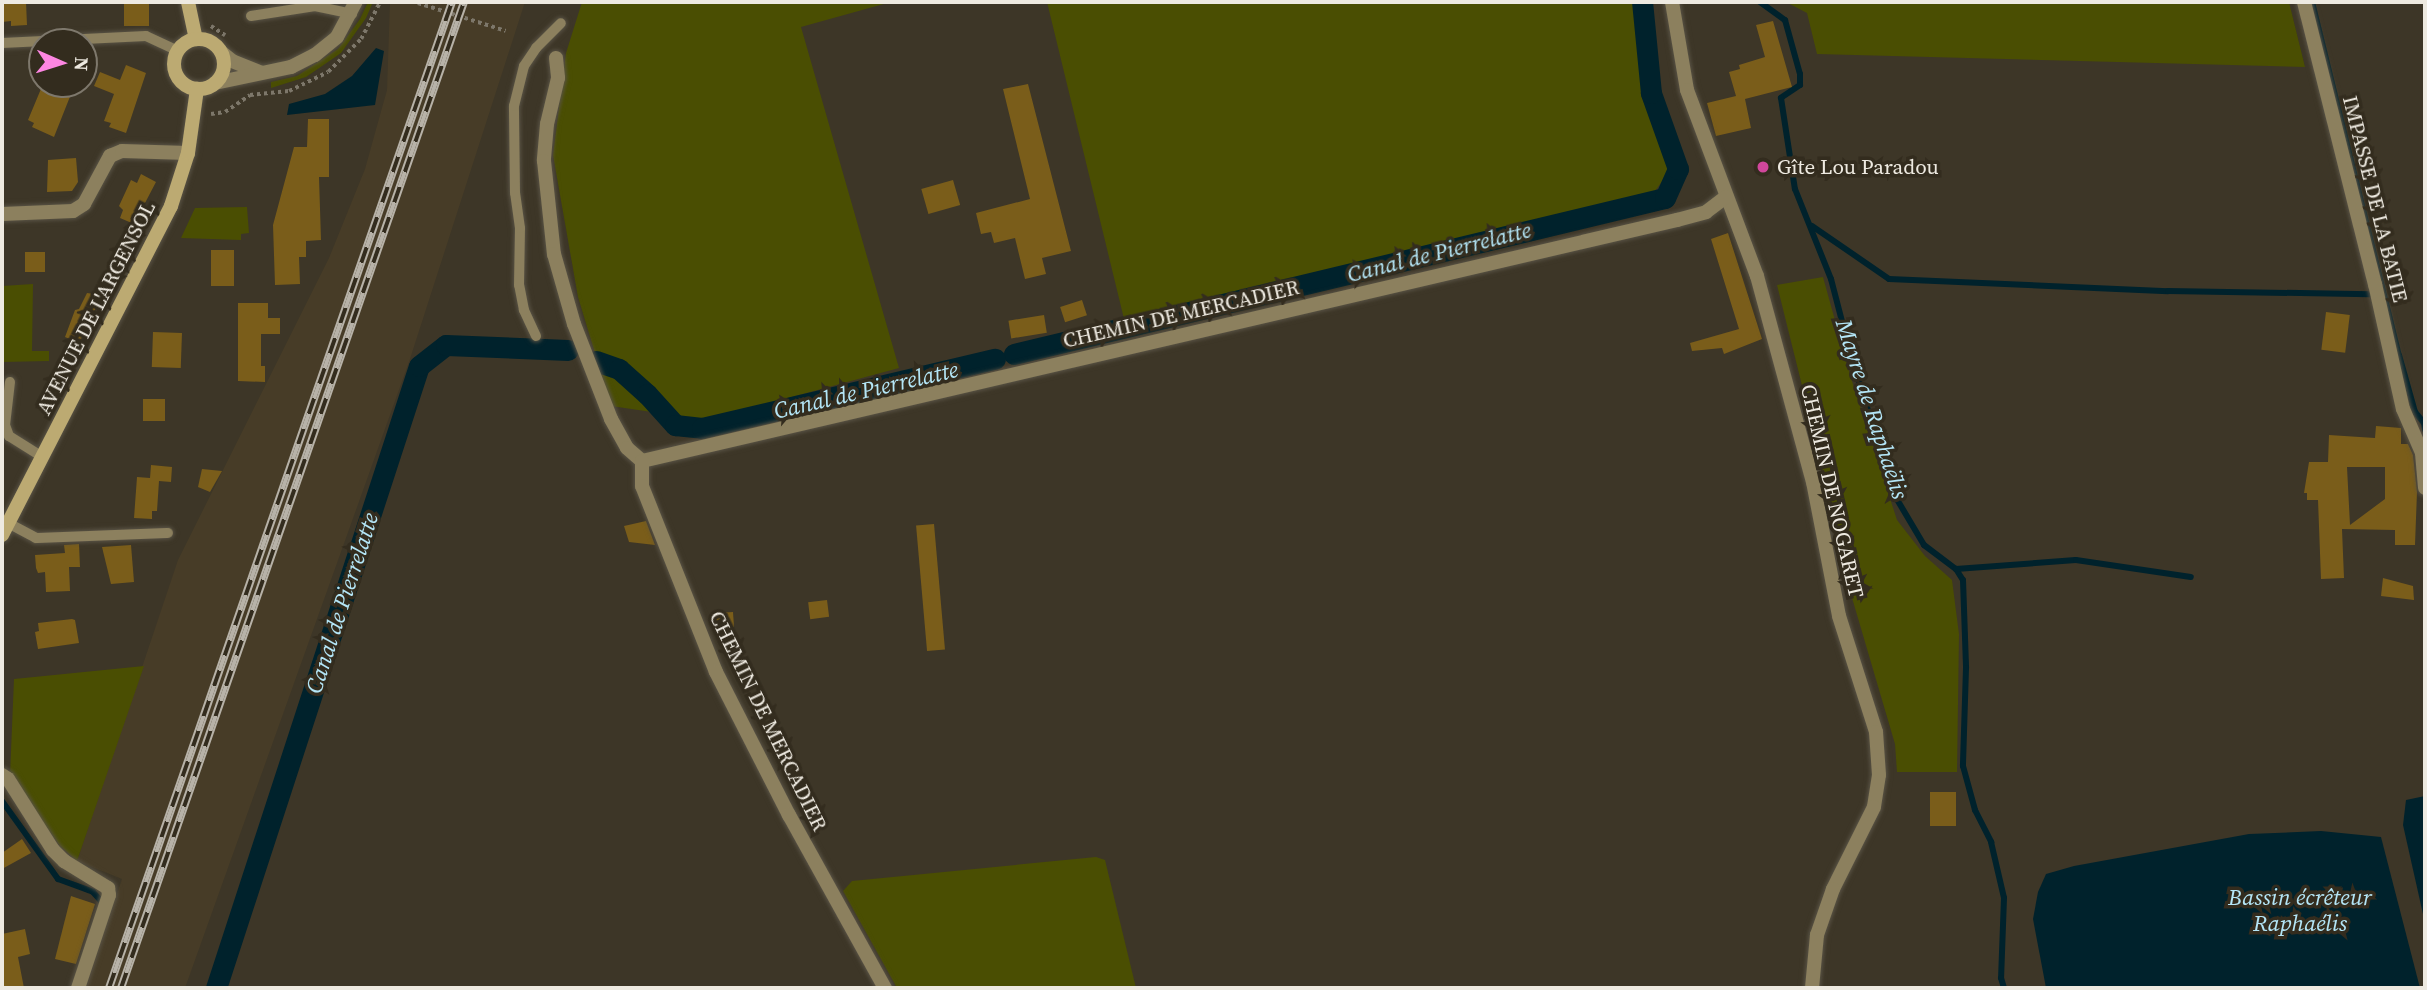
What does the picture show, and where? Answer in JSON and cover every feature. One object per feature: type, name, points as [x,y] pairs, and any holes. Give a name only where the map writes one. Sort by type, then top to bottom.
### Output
[{"type":"street","points":[[188,2],[196,40]]},
{"type":"street","name":"CHEMIN DE NOGARET","points":[[1672,2],[1686,90],[1760,289],[1813,482],[1839,616],[1877,732],[1879,775],[1874,807],[1833,889],[1816,935],[1812,988]]},
{"type":"street","name":"IMPASSE DE LA BATIE","points":[[2304,2],[2403,409],[2422,453],[2425,488]]},
{"type":"street","points":[[263,74],[232,61],[210,42],[196,40],[185,43],[174,59],[177,76],[189,87],[197,89],[215,83],[263,74],[291,67],[315,55],[337,37],[354,8]]},
{"type":"street","points":[[215,83],[224,66],[221,52]]},
{"type":"street","points":[[556,58],[558,78],[547,124],[544,162],[554,254],[574,324],[611,419],[627,448],[642,461]]},
{"type":"street","name":"AVENUE DE L'ARGENSOL","points":[[5,529],[171,206],[188,153],[197,89]]},
{"type":"street","points":[[2,214],[73,211],[84,204],[110,156],[122,151],[188,153]]},
{"type":"street","name":"CHEMIN DE MERCADIER","points":[[886,988],[789,815],[716,672],[642,486],[642,461],[1677,220],[1706,212],[1726,197]]},
{"type":"street","points":[[2,775],[8,779],[53,850],[64,861],[108,888],[109,895],[78,988]]},
{"type":"lane","points":[[251,16],[315,6],[354,8]]},
{"type":"lane","points":[[536,335],[524,310],[519,285],[520,228],[515,193],[514,106],[524,65],[536,48],[561,23]]},
{"type":"lane","points":[[2,43],[146,36],[178,51]]},
{"type":"lane","points":[[10,382],[5,425],[9,436],[43,457]]},
{"type":"lane","points":[[5,529],[36,538],[168,533]]},
{"type":"path","points":[[418,3],[506,31]]},
{"type":"shaded area","points":[[368,2],[373,2],[366,18],[341,53],[306,77],[271,88],[271,82],[297,76],[338,49],[360,19]]},
{"type":"shaded area","points":[[390,2],[525,2],[410,359],[185,988],[85,988],[122,879],[77,861],[178,560],[329,258],[365,169],[387,90]]},
{"type":"shaded area","points":[[582,2],[891,2],[801,27],[899,368],[706,420],[611,406],[578,297],[553,155],[566,53]]},
{"type":"shaded area","points":[[1047,2],[1633,2],[1642,96],[1671,169],[1655,191],[1125,323]]},
{"type":"shaded area","points":[[1786,2],[2289,2],[2305,67],[1817,54],[1807,13]]},
{"type":"shaded area","points":[[247,207],[249,233],[241,234],[241,240],[181,238],[195,208]]},
{"type":"shaded area","points":[[1823,277],[1851,378],[1897,520],[1925,556],[1952,580],[1959,634],[1957,772],[1897,772],[1895,744],[1840,557],[1820,458],[1777,285]]},
{"type":"shaded area","points":[[33,284],[32,351],[49,351],[49,361],[2,362],[2,286]]},
{"type":"shaded area","points":[[144,666],[77,861],[60,846],[10,775],[14,679]]},
{"type":"shaded area","points":[[1096,857],[1105,860],[1136,988],[897,988],[843,891],[852,881]]},
{"type":"water","points":[[376,48],[384,51],[375,105],[287,115],[289,104],[325,94],[352,76]]},
{"type":"water","points":[[2425,796],[2425,923],[2403,825],[2406,800]]},
{"type":"water","name":"Bassin écrêteur Raphaélis","points":[[2321,831],[2381,837],[2420,988],[2046,988],[2033,919],[2038,892],[2046,874],[2074,866],[2249,834]]},
{"type":"building","points":[[2,2],[26,2],[27,25],[11,26],[11,21],[2,22]]},
{"type":"building","points":[[124,2],[149,2],[149,26],[124,26]]},
{"type":"building","points":[[1773,21],[1792,87],[1745,99],[1751,128],[1716,136],[1707,103],[1736,96],[1729,72],[1740,69],[1739,65],[1765,57],[1756,25]]},
{"type":"building","points":[[126,65],[146,73],[126,133],[109,127],[111,123],[104,121],[114,94],[98,88],[100,72],[120,80]]},
{"type":"building","points":[[1028,84],[1071,251],[1042,258],[1046,274],[1025,279],[1015,238],[994,243],[991,232],[981,234],[976,213],[1030,199],[1003,89]]},
{"type":"building","points":[[37,98],[69,98],[54,137],[32,127],[34,123],[28,120]]},
{"type":"building","points":[[308,119],[329,119],[329,177],[319,177],[321,240],[306,241],[306,257],[299,257],[300,284],[275,285],[273,225],[294,147],[307,147]]},
{"type":"building","points":[[76,158],[78,182],[72,191],[47,192],[48,160]]},
{"type":"building","points":[[141,174],[156,182],[134,224],[120,218],[123,210],[119,206],[131,180],[137,183]]},
{"type":"building","points":[[953,180],[960,205],[928,214],[921,189]]},
{"type":"building","points":[[1728,233],[1762,339],[1724,354],[1722,348],[1692,351],[1690,343],[1739,329],[1711,239]]},
{"type":"building","points":[[211,250],[234,250],[234,286],[211,286]]},
{"type":"building","points":[[25,252],[45,252],[45,272],[25,272]]},
{"type":"building","points":[[87,293],[102,295],[79,343],[65,337],[75,310],[79,309]]},
{"type":"building","points":[[1082,300],[1087,315],[1065,322],[1060,307]]},
{"type":"building","points":[[238,303],[268,303],[268,318],[280,318],[280,334],[261,334],[261,366],[265,366],[265,382],[238,381]]},
{"type":"building","points":[[2326,312],[2350,315],[2345,353],[2321,350]]},
{"type":"building","points":[[1044,315],[1047,333],[1011,338],[1008,321]]},
{"type":"building","points":[[153,332],[182,333],[181,368],[152,367]]},
{"type":"building","points":[[143,399],[165,399],[165,421],[143,421]]},
{"type":"building","points":[[2376,426],[2401,428],[2401,444],[2408,444],[2413,455],[2417,492],[2415,545],[2395,545],[2395,530],[2342,529],[2344,578],[2321,579],[2318,500],[2307,500],[2307,493],[2304,493],[2309,462],[2328,462],[2329,435],[2375,438]],"holes":[[[2347,467],[2385,467],[2385,499],[2350,525]]]},
{"type":"building","points":[[151,465],[172,467],[171,482],[159,481],[157,511],[152,511],[152,519],[134,518],[137,477],[150,478]]},
{"type":"building","points":[[202,469],[222,471],[210,492],[198,487]]},
{"type":"building","points":[[646,521],[655,545],[629,542],[624,526]]},
{"type":"building","points":[[934,524],[945,650],[927,651],[916,526]]},
{"type":"building","points":[[79,544],[80,567],[69,567],[70,591],[46,592],[45,572],[38,573],[35,555],[65,553],[64,545]]},
{"type":"building","points":[[131,545],[134,582],[111,584],[102,547]]},
{"type":"building","points":[[2383,578],[2413,586],[2414,600],[2381,596]]},
{"type":"building","points":[[827,600],[829,617],[810,619],[808,602]]},
{"type":"building","points":[[733,612],[734,627],[716,628],[715,613]]},
{"type":"building","points":[[75,620],[79,643],[38,649],[35,632],[39,631],[38,623]]},
{"type":"building","points":[[1930,792],[1956,792],[1956,826],[1930,826]]},
{"type":"building","points":[[22,839],[31,853],[2,869],[2,853]]},
{"type":"building","points":[[71,896],[95,904],[76,964],[55,959]]},
{"type":"building","points":[[25,929],[30,954],[18,957],[24,988],[2,988],[2,934]]},
{"type":"waterway","name":"Canal de Pierrelatte","points":[[1014,354],[1665,198],[1678,169],[1651,93],[1642,2]]},
{"type":"waterway","name":"Mayre de Raphaëlis","points":[[1760,2],[1785,20],[1800,74],[1800,85],[1781,98],[1795,189],[1831,279],[1851,356],[1895,496],[1924,545],[1956,569],[1963,580],[1966,668],[1963,766],[1975,810],[1991,842],[2004,898],[2001,978],[2004,988]]},
{"type":"waterway","points":[[2312,2],[2399,355],[2415,412],[2424,423],[2425,430]]},
{"type":"waterway","points":[[1812,226],[1889,279],[2168,291],[2370,294]]},
{"type":"waterway","name":"Canal de Pierrelatte","points":[[216,988],[419,366],[446,345],[568,350]]},
{"type":"waterway","name":"Canal de Pierrelatte","points":[[596,361],[619,369],[647,394],[675,425],[702,428],[995,359]]},
{"type":"waterway","points":[[1956,569],[2076,560],[2191,577]]},
{"type":"waterway","points":[[2,801],[58,879],[93,892],[101,901]]},
{"type":"railway","points":[[109,988],[452,2]]},
{"type":"railway","points":[[121,988],[464,2]]},
{"type":"place","name":"Gîte Lou Paradou","points":[[1763,167]]}]
